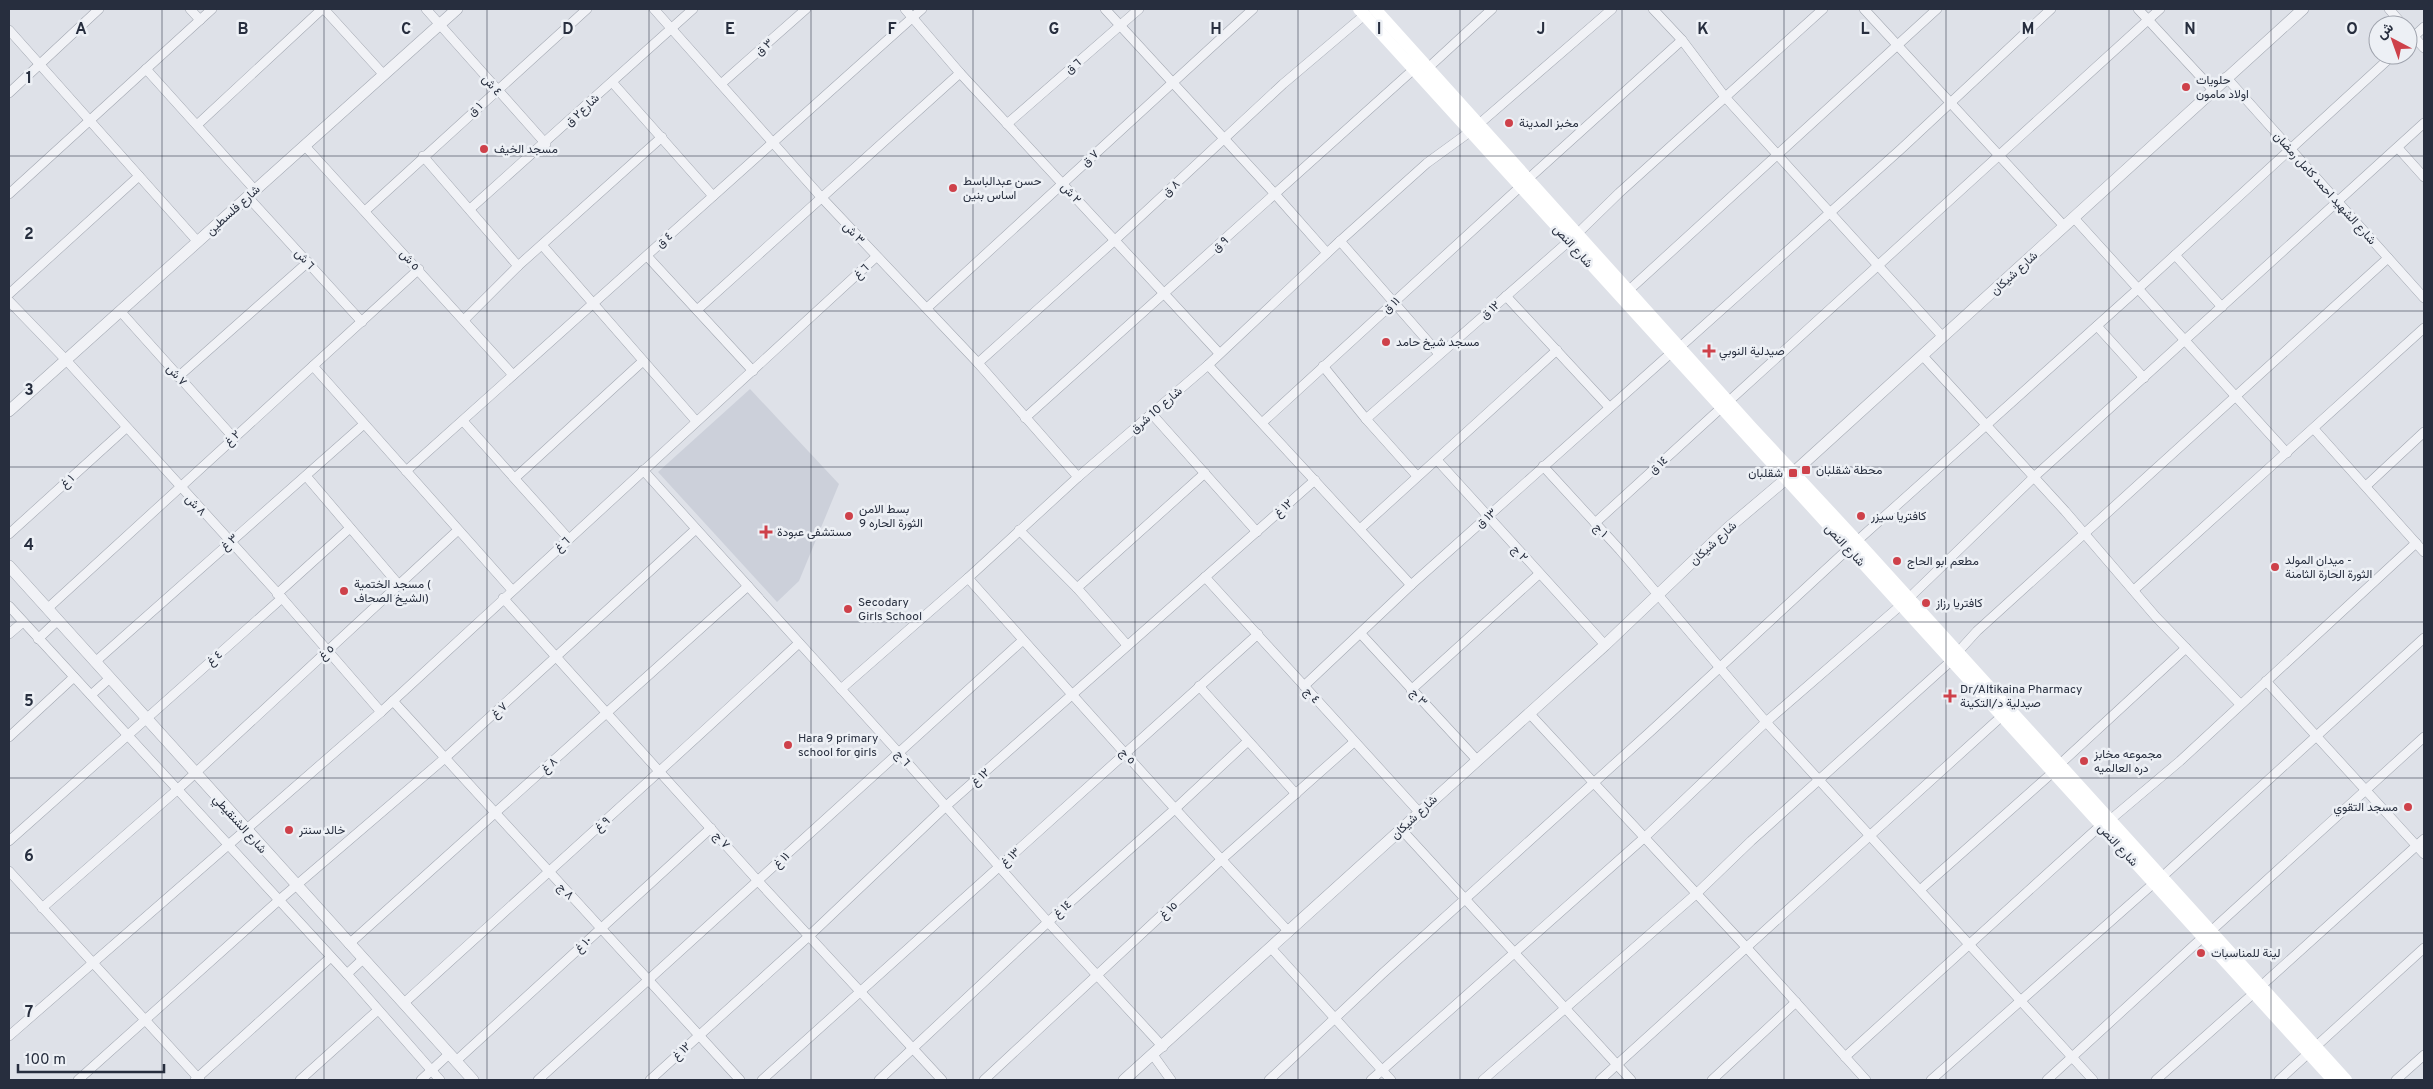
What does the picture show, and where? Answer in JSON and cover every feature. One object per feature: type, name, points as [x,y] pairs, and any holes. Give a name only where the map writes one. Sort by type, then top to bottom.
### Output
[{"type":"main road","name":"شارع النص","points":[[1370,10],[1428,68],[1475,128],[1524,184],[1789,477],[2158,879],[2312,1050],[2346,1080]]},
{"type":"main road","name":"شارع النص","points":[[1370,10],[1414,69],[1475,128]]},
{"type":"main road","name":"شارع النص","points":[[1573,238],[1628,291],[1676,350]]},
{"type":"main road","name":"شارع النص","points":[[1954,657],[2002,716],[2056,769]]},
{"type":"main road","name":"شارع النص","points":[[2312,1050],[2333,1080]]},
{"type":"street","points":[[9,93],[99,9]]},
{"type":"street","points":[[190,9],[200,20]]},
{"type":"street","points":[[9,194],[212,9]]},
{"type":"street","points":[[197,125],[323,9],[384,75]]},
{"type":"street","name":"٤ ش","points":[[426,9],[546,144]]},
{"type":"street","name":"شارع فلسطين","points":[[9,411],[456,9]]},
{"type":"street","name":"١ ق","points":[[365,211],[586,9]]},
{"type":"street","name":"٣ ش","points":[[654,9],[822,198],[978,363],[1078,477]]},
{"type":"street","name":"شارع٢ ق","points":[[470,209],[546,144],[693,9]]},
{"type":"street","name":"٣ ق","points":[[721,84],[806,9]]},
{"type":"street","name":"٢ ش","points":[[905,9],[960,73],[1219,353]]},
{"type":"street","name":"٤ ق","points":[[406,471],[922,9]]},
{"type":"street","points":[[1105,9],[1275,194],[1327,254]]},
{"type":"street","name":"٦ ق","points":[[1007,124],[1139,9]]},
{"type":"street","name":"٧ ق","points":[[927,308],[1254,9]]},
{"type":"street","points":[[1428,68],[1492,9]]},
{"type":"street","name":"شارع 10 شرق","points":[[841,689],[968,578],[1078,477],[1208,365],[1340,241],[1427,163],[1475,128],[1612,9]]},
{"type":"street","points":[[1653,9],[1682,40],[1725,97],[1777,156],[1831,212],[1943,337]]},
{"type":"street","name":"١٢ ق","points":[[1366,419],[1573,238],[1619,192],[1823,9]]},
{"type":"street","points":[[1864,9],[2064,226]]},
{"type":"street","points":[[1628,291],[1937,9]]},
{"type":"street","name":"١٣ ق","points":[[1304,686],[1543,466],[1609,407],[1638,385],[1831,212],[2051,9]]},
{"type":"street","points":[[2138,9],[2213,90]]},
{"type":"street","name":"١٤ ق","points":[[1595,523],[1879,265],[1998,154],[2160,9]]},
{"type":"street","name":"شارع شيكان","points":[[1124,1080],[1163,1047],[1476,760],[1605,645],[1728,528],[1789,477],[2226,77],[2303,9]]},
{"type":"street","name":"٨ ق","points":[[978,363],[1224,139],[1370,10]]},
{"type":"street","points":[[9,30],[198,242]]},
{"type":"street","name":"١١ ق","points":[[1263,422],[1682,40]]},
{"type":"street","points":[[1270,1080],[1464,899],[2139,288],[2382,65]]},
{"type":"street","name":"٦ ش","points":[[146,69],[197,125],[251,194],[362,322]]},
{"type":"street","name":"٩ ق","points":[[1025,418],[1414,69]]},
{"type":"street","points":[[697,310],[960,73]]},
{"type":"street","name":"شارع الشهيد احمد كامل رمضان","points":[[2226,77],[2424,298]]},
{"type":"street","points":[[612,82],[713,196]]},
{"type":"street","points":[[1371,1080],[1645,837],[1766,722],[1904,602],[2034,477],[2424,123]]},
{"type":"street","points":[[464,320],[518,266],[662,137]]},
{"type":"street","name":"٥ ش","points":[[304,146],[419,269],[513,375]]},
{"type":"street","points":[[2398,148],[2424,177]]},
{"type":"street","points":[[423,156],[518,266]]},
{"type":"street","points":[[9,294],[139,176]]},
{"type":"street","points":[[2074,218],[2287,453]]},
{"type":"street","points":[[1340,241],[1439,354]]},
{"type":"street","points":[[542,245],[696,421]]},
{"type":"street","points":[[2175,255],[2222,307]]},
{"type":"street","points":[[647,256],[753,371]]},
{"type":"street","name":"٦ غ","points":[[9,1036],[381,712],[568,538],[876,257]]},
{"type":"street","points":[[1484,1080],[1696,894],[1751,841],[1954,657],[1977,631],[2388,258]]},
{"type":"street","points":[[178,377],[308,262]]},
{"type":"street","name":"٢ غ","points":[[47,609],[419,269]]},
{"type":"street","points":[[1506,296],[1609,407]]},
{"type":"street","name":"٨ ش","points":[[9,302],[66,361],[280,596],[381,712]]},
{"type":"street","name":"٧ ش","points":[[121,312],[233,437]]},
{"type":"street","points":[[2097,326],[2144,378]]},
{"type":"street","points":[[2134,590],[2424,328]]},
{"type":"street","points":[[1360,529],[1557,350]]},
{"type":"street","points":[[1922,356],[2034,477],[2186,648],[2240,704]]},
{"type":"street","points":[[515,478],[643,361]]},
{"type":"street","points":[[1208,365],[1263,422],[1412,585]]},
{"type":"street","points":[[313,366],[512,590]]},
{"type":"street","points":[[1323,366],[1366,419],[1417,476]]},
{"type":"street","points":[[1151,413],[1257,532]]},
{"type":"street","points":[[462,421],[568,538]]},
{"type":"street","name":"٣ غ","points":[[95,662],[229,541],[364,424]]},
{"type":"street","name":"١ غ","points":[[9,534],[126,428]]},
{"type":"street","points":[[2314,429],[2424,552]]},
{"type":"street","points":[[2366,486],[2424,432]]},
{"type":"street","name":"٢ ج","points":[[1437,460],[1605,645]]},
{"type":"street","name":"١ ج","points":[[1543,466],[1595,523],[1766,722],[1871,834],[2093,1080]]},
{"type":"street","name":"٦ ج","points":[[643,470],[898,752],[1048,922],[1163,1047]]},
{"type":"street","points":[[1077,588],[1204,473]]},
{"type":"street","points":[[306,476],[400,585]]},
{"type":"street","name":"١٢ غ","points":[[650,1080],[809,936],[946,807],[1315,480]]},
{"type":"street","name":"٤ غ","points":[[9,841],[129,735],[280,596],[350,528]]},
{"type":"street","name":"٧ غ","points":[[78,1080],[278,901],[558,657],[696,529]]},
{"type":"street","points":[[1019,530],[1077,588],[1128,645]]},
{"type":"street","name":"٥ غ","points":[[42,908],[177,790],[458,531]]},
{"type":"street","points":[[1845,1057],[2105,823],[2180,761],[2416,544]]},
{"type":"street","name":"شارع الشنقيطي","points":[[9,567],[473,1080]]},
{"type":"street","points":[[1412,690],[1539,574]]},
{"type":"street","name":"٤ ج","points":[[1206,577],[1419,812]]},
{"type":"street","name":"٥ ج","points":[[968,578],[1221,860],[1289,932]]},
{"type":"street","name":"٨ غ","points":[[349,944],[748,586]]},
{"type":"street","name":"٧ ج","points":[[503,598],[758,881],[942,1080]]},
{"type":"street","points":[[9,606],[347,974],[440,1080]]},
{"type":"street","points":[[38,639],[57,621]]},
{"type":"street","points":[[9,634],[23,622]]},
{"type":"street","name":"١٣ غ","points":[[762,1080],[1124,752],[1258,634]]},
{"type":"street","name":"٣ ج","points":[[1361,634],[1476,760]]},
{"type":"street","points":[[1931,1080],[2022,1000],[2075,950],[2158,879],[2424,638]]},
{"type":"street","name":"١١ غ","points":[[538,1080],[1023,640]]},
{"type":"street","name":"٩ غ","points":[[404,1003],[661,772],[799,642]]},
{"type":"street","points":[[1920,890],[2056,769],[2186,648]]},
{"type":"street","points":[[9,737],[74,677]]},
{"type":"street","points":[[91,695],[110,678]]},
{"type":"street","points":[[2266,681],[2424,854]]},
{"type":"street","points":[[1199,686],[1296,794]]},
{"type":"street","name":"٨ ج","points":[[393,701],[548,872],[650,979],[740,1080]]},
{"type":"street","points":[[1529,712],[1866,1080]]},
{"type":"street","points":[[1600,1080],[2002,716]]},
{"type":"street","points":[[2047,1080],[2368,791],[2424,737]]},
{"type":"street","name":"١٤ غ","points":[[879,1080],[914,1050],[1048,922],[1176,808],[1248,740]]},
{"type":"street","name":"١٥ غ","points":[[984,1080],[1221,860],[1354,742]]},
{"type":"street","name":"١٠ غ","points":[[421,1080],[452,1057],[601,928],[711,828]]},
{"type":"street","points":[[1401,829],[1514,954],[1632,1080]]},
{"type":"street","points":[[2156,1080],[2424,839]]},
{"type":"street","points":[[9,871],[91,963],[145,1019],[197,1079],[331,957]]},
{"type":"street","points":[[1271,948],[1391,1080]]},
{"type":"street","points":[[2279,1080],[2424,948]]},
{"type":"street","points":[[347,974],[363,959]]},
{"type":"street","points":[[1712,1080],[1796,1002]]},
{"type":"street","points":[[300,1080],[378,1010]]},
{"type":"street","points":[[1153,1055],[1171,1080]]},
{"type":"street","points":[[2396,1080],[2424,1055]]},
{"type":"shaded area","name":"مستشفى عبودة","points":[[750,389],[839,484],[799,581],[777,602],[658,472]]},
{"type":"place","name":"حلويات اولاد مامون","points":[[2186,87]]},
{"type":"place","name":"مخبز المدينة","points":[[1509,123]]},
{"type":"place","name":"مسجد الخيف","points":[[484,149]]},
{"type":"place","name":"حسن عبدالباسط اساس بنين","points":[[953,188]]},
{"type":"place","name":"مسجد شيخ حامد","points":[[1386,342]]},
{"type":"place","name":"صيدلية النوبي","points":[[1709,351]]},
{"type":"place","name":"محطة شقلبان","points":[[1806,470]]},
{"type":"place","name":"شقلبان","points":[[1793,473]]},
{"type":"place","name":"بسط الامن الثورة الحاره 9","points":[[849,516]]},
{"type":"place","name":"كافتريا سيزر","points":[[1861,516]]},
{"type":"place","name":"مستشفى عبودة","points":[[766,532]]},
{"type":"place","name":"مطعم ابو الحاج","points":[[1897,561]]},
{"type":"place","name":"ميدان المولد - الثورة الحارة الثامنة","points":[[2275,567]]},
{"type":"place","name":"مسجد الختمية ( الشيخ الصحاف)","points":[[344,591]]},
{"type":"place","name":"كافتريا رزاز","points":[[1926,603]]},
{"type":"place","name":"Secodary Girls School","points":[[848,609]]},
{"type":"place","name":"Dr/Altikaina Pharmacy صيدلية د/التكينة","points":[[1950,696]]},
{"type":"place","name":"Hara 9 primary school for girls","points":[[788,745]]},
{"type":"place","name":"مجموعه مخابز دره العالميه","points":[[2084,761]]},
{"type":"place","name":"مسجد التقوي","points":[[2408,807]]},
{"type":"place","name":"خالد سنتر","points":[[289,830]]},
{"type":"place","name":"لينة للمناسبات","points":[[2201,953]]}]
